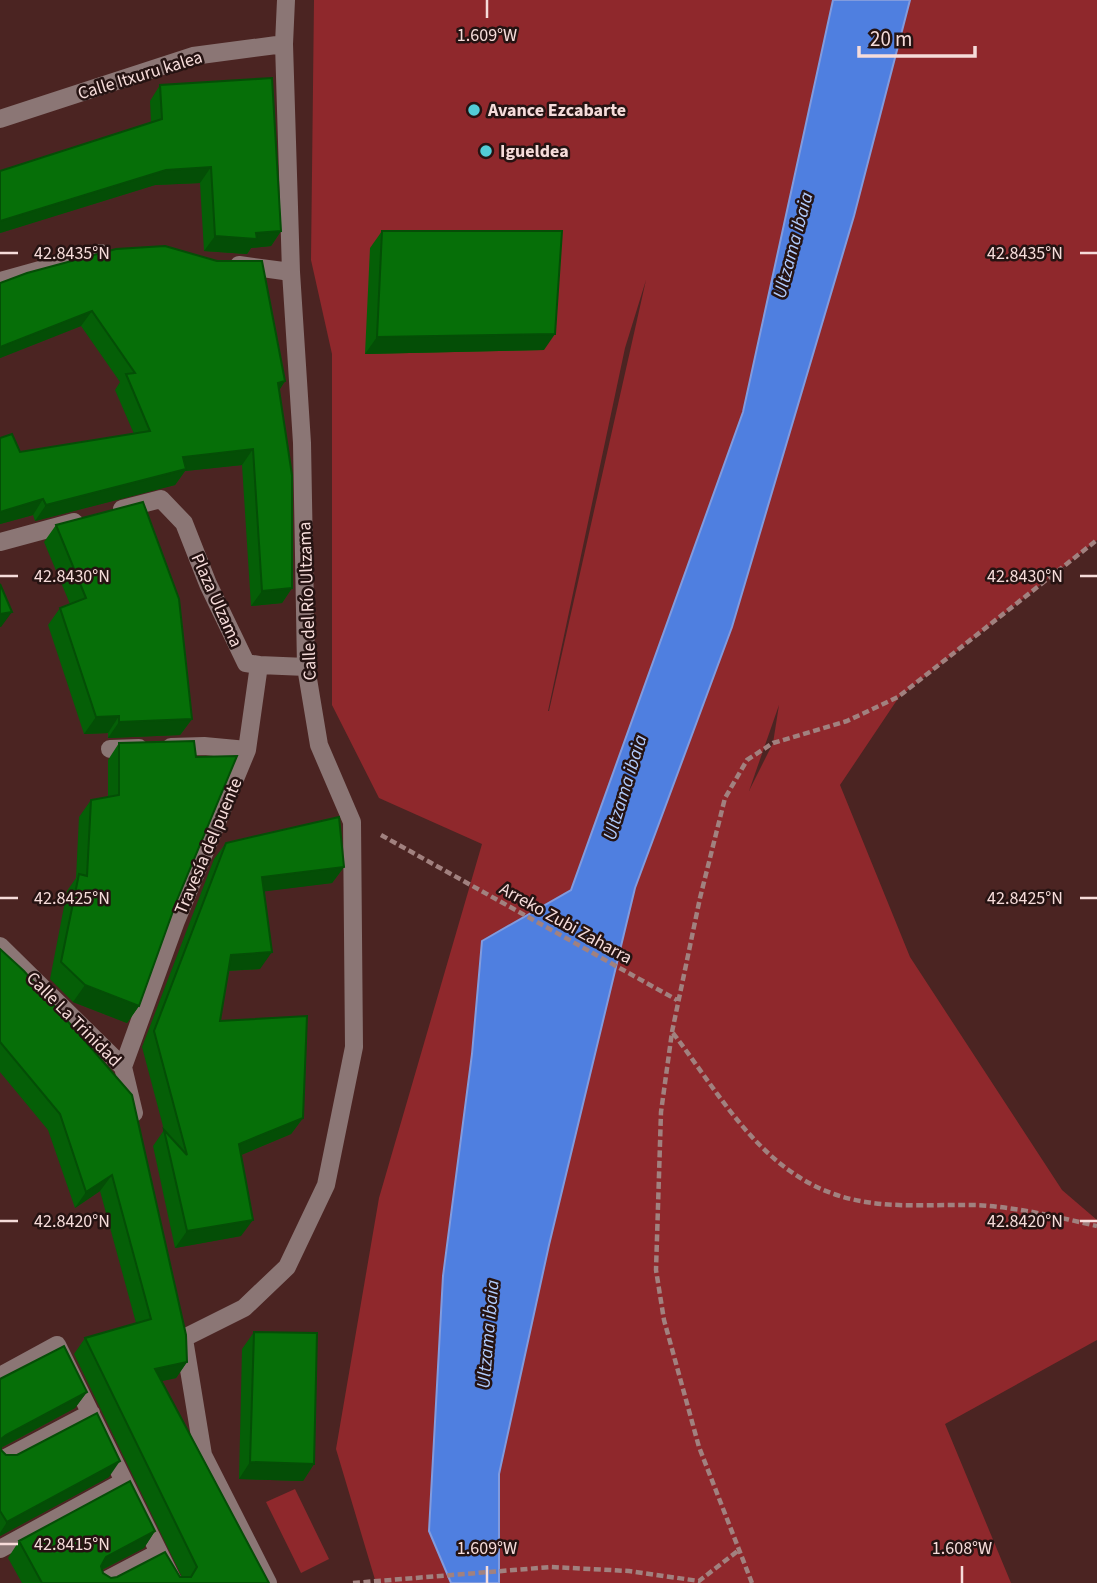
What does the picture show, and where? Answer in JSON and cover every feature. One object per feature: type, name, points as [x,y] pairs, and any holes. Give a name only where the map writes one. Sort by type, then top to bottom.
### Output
[{"type":"street","name":"Calle del Río Ultzama","points":[[268,1583],[203,1455],[182,1332],[244,1308],[287,1267],[326,1185],[354,1047],[352,822],[319,745],[306,667],[302,443],[291,272],[284,44],[286,0]]},
{"type":"street","name":"Calle Itxuru kalea","points":[[0,119],[193,56],[284,44]]},
{"type":"street","points":[[0,281],[115,252]]},
{"type":"street","points":[[219,264],[268,267],[291,272]]},
{"type":"street","name":"Plaza Ulzama","points":[[0,542],[161,499],[184,523],[246,663],[259,665]]},
{"type":"street","points":[[259,665],[306,667]]},
{"type":"street","name":"Travesía del puente","points":[[124,1067],[176,921],[247,750],[259,665]]},
{"type":"street","points":[[110,748],[204,746],[247,750]]},
{"type":"street","name":"Calle La Trinidad","points":[[0,946],[124,1067],[138,1134]]},
{"type":"street","points":[[0,1376],[57,1345],[174,1583]]},
{"type":"street","points":[[0,1461],[91,1413]]},
{"type":"street","points":[[0,1549],[123,1482]]},
{"type":"street","points":[[101,1583],[158,1553]]},
{"type":"path","points":[[752,1583],[699,1447],[664,1320],[656,1270],[661,1112],[672,1032],[699,898],[725,798],[747,760],[773,743],[847,721],[898,697],[1097,540]]},
{"type":"path","name":"Arreko Zubi Zaharra","points":[[352,822],[383,836],[677,1000]]},
{"type":"path","points":[[672,1032],[747,1134],[791,1172],[846,1200],[916,1207],[977,1205],[1042,1213],[1097,1226]]},
{"type":"path","points":[[354,1582],[551,1567],[629,1571],[699,1581],[739,1550]]},
{"type":"shaded area","points":[[314,0],[1097,0],[1097,540],[899,697],[840,785],[910,957],[1062,1190],[1097,1220],[1097,1340],[945,1424],[1011,1583],[376,1583],[336,1449],[379,1198],[482,844],[379,798],[332,705],[332,354],[311,260]],"holes":[[[646,280],[549,711],[548,711],[625,348]],[[779,705],[773,743],[749,791]]]},
{"type":"shaded area","points":[[295,1489],[329,1559],[301,1573],[266,1502]]},
{"type":"water","name":"Ultzama ibaia","points":[[833,0],[910,0],[854,216],[732,627],[635,888],[549,1245],[499,1474],[499,1583],[451,1583],[429,1531],[443,1276],[472,1054],[482,941],[571,890],[743,412]]},
{"type":"building","points":[[272,78],[281,231],[256,233],[257,239],[215,236],[211,167],[166,170],[0,221],[0,171],[162,119],[160,85]]},
{"type":"building","points":[[382,231],[562,231],[555,334],[377,337]]},
{"type":"building","points":[[165,246],[217,261],[262,261],[285,381],[278,383],[292,475],[292,588],[262,591],[253,449],[183,457],[186,469],[46,505],[43,499],[0,512],[0,438],[12,434],[20,452],[150,431],[126,374],[135,373],[92,311],[0,347],[0,283],[116,249]]},
{"type":"building","points":[[143,502],[179,599],[192,719],[119,722],[119,716],[96,717],[60,608],[86,598],[56,525]]},
{"type":"building","points":[[0,584],[12,612],[0,614]]},
{"type":"building","points":[[194,741],[196,757],[237,756],[177,900],[139,1006],[85,985],[61,962],[79,874],[87,876],[91,800],[119,795],[119,743]]},
{"type":"building","points":[[339,817],[344,867],[262,877],[272,952],[231,955],[220,1021],[307,1016],[303,1118],[239,1144],[253,1220],[187,1231],[164,1130],[187,1155],[154,1031],[226,843]]},
{"type":"building","points":[[0,949],[24,971],[132,1095],[186,1335],[187,1362],[155,1369],[269,1583],[42,1583],[19,1541],[130,1481],[155,1531],[106,1557],[101,1566],[103,1573],[111,1578],[117,1577],[165,1552],[180,1577],[191,1577],[197,1567],[85,1338],[151,1319],[112,1175],[86,1192],[60,1114],[0,1042]]},
{"type":"building","points":[[254,1332],[317,1333],[314,1464],[250,1462]]},
{"type":"building","points":[[64,1346],[87,1392],[6,1435],[1,1439],[1,1450],[6,1455],[17,1455],[97,1413],[120,1461],[7,1522],[0,1511],[0,1379]]},
{"type":"place","name":"Avance Ezcabarte","points":[[474,110]]},
{"type":"place","name":"Igueldea","points":[[486,151]]}]
